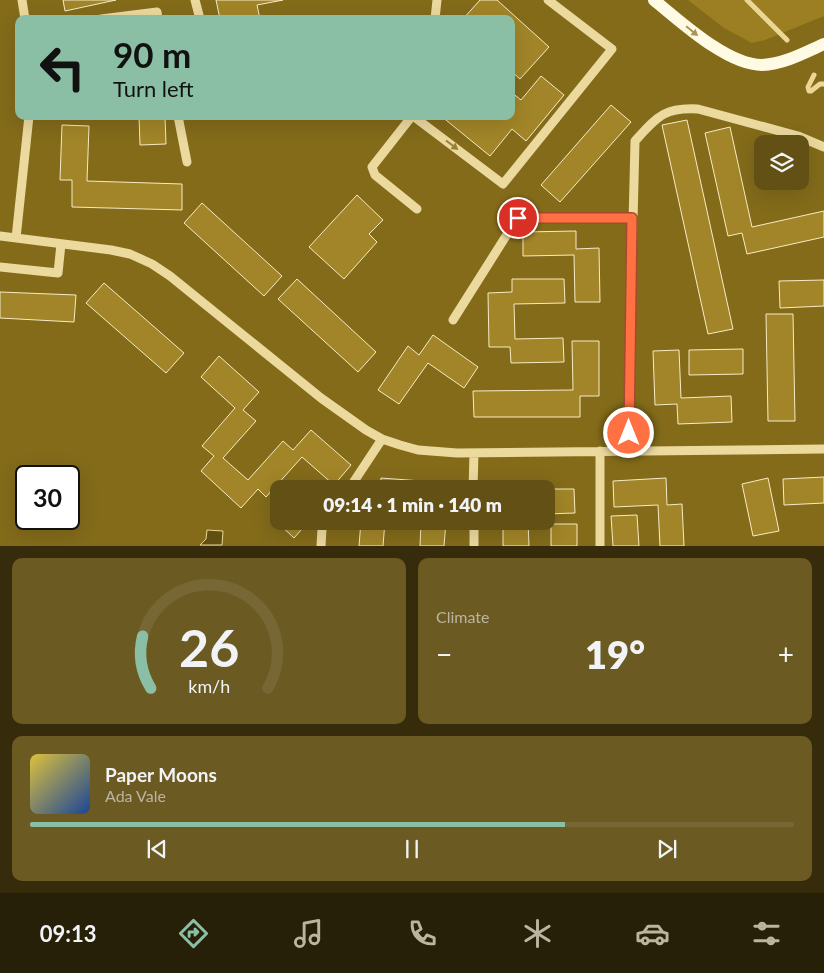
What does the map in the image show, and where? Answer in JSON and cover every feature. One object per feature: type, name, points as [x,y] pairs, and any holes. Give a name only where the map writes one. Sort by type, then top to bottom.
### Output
[{"type":"main road","points":[[654,0],[699,37],[721,51],[754,64],[768,64],[792,59],[824,44]]},
{"type":"street","points":[[22,0],[24,15]]},
{"type":"street","points":[[195,0],[199,15]]},
{"type":"street","points":[[435,15],[437,0]]},
{"type":"street","points":[[417,120],[504,184],[612,49],[548,0]]},
{"type":"street","points":[[133,15],[157,12],[157,15]]},
{"type":"street","points":[[629,451],[632,218],[635,141],[654,119],[672,110],[698,109],[798,136],[824,147]]},
{"type":"street","points":[[16,238],[29,120]]},
{"type":"street","points":[[179,120],[187,162]]},
{"type":"street","points":[[409,120],[372,167],[375,175],[417,209]]},
{"type":"street","points":[[453,320],[518,218],[632,218]]},
{"type":"street","points":[[0,236],[111,250],[135,256],[152,264],[170,276],[340,412],[382,438],[418,450],[474,453],[824,449]]},
{"type":"street","points":[[0,267],[58,273],[61,244]]},
{"type":"street","points":[[355,480],[382,438]]},
{"type":"street","points":[[600,451],[600,546]]},
{"type":"street","points":[[473,480],[474,453]]},
{"type":"street","points":[[320,546],[322,530]]},
{"type":"street","points":[[474,530],[474,546]]},
{"type":"shaded area","points":[[688,0],[824,0],[824,16],[765,40],[752,43],[724,28]]},
{"type":"shaded area","points":[[207,530],[223,531],[222,545],[200,545],[206,539]]},
{"type":"building","points":[[63,0],[116,0],[65,11]]},
{"type":"building","points":[[216,0],[283,0],[257,5],[259,15],[219,15]]},
{"type":"building","points":[[480,0],[497,0],[514,15],[467,15]]},
{"type":"building","points":[[515,16],[549,47],[520,79],[515,75]]},
{"type":"building","points":[[541,76],[564,95],[526,141],[512,129],[490,156],[446,120],[515,120],[515,95],[521,100]]},
{"type":"building","points":[[611,105],[631,122],[560,202],[541,185]]},
{"type":"building","points":[[139,120],[165,120],[166,144],[140,145]]},
{"type":"building","points":[[687,120],[733,329],[708,334],[662,125]]},
{"type":"building","points":[[62,125],[89,126],[87,181],[182,184],[182,210],[72,207],[72,180],[60,180]]},
{"type":"building","points":[[730,127],[752,227],[824,211],[824,237],[747,254],[742,233],[728,236],[705,133]]},
{"type":"building","points":[[357,195],[383,220],[369,234],[377,242],[344,279],[309,247]]},
{"type":"building","points":[[202,203],[282,276],[264,296],[184,223]]},
{"type":"building","points":[[576,231],[576,249],[599,248],[600,302],[575,302],[574,255],[523,256],[523,232]]},
{"type":"building","points":[[297,279],[376,352],[358,372],[278,299]]},
{"type":"building","points":[[512,279],[564,279],[565,303],[514,304],[515,339],[563,338],[564,362],[511,363],[510,347],[489,347],[488,293],[512,292]]},
{"type":"building","points":[[824,280],[824,306],[780,308],[779,281]]},
{"type":"building","points":[[104,283],[184,353],[166,373],[86,303]]},
{"type":"building","points":[[0,292],[76,295],[74,322],[0,318]]},
{"type":"building","points":[[766,314],[793,314],[795,421],[768,421]]},
{"type":"building","points":[[433,335],[478,367],[464,388],[428,363],[399,404],[378,390],[408,346],[419,355]]},
{"type":"building","points":[[572,341],[599,341],[599,396],[580,396],[580,417],[474,417],[473,391],[573,390]]},
{"type":"building","points":[[743,349],[743,374],[689,375],[689,350]]},
{"type":"building","points":[[679,350],[681,398],[731,396],[732,422],[678,424],[677,404],[655,405],[653,351]]},
{"type":"building","points":[[219,356],[259,392],[243,410],[256,421],[223,458],[248,480],[283,441],[293,450],[311,430],[351,465],[338,480],[328,480],[302,457],[281,480],[270,480],[270,493],[266,497],[258,489],[241,508],[201,471],[214,456],[202,446],[235,408],[201,377]]},
{"type":"building","points":[[824,477],[824,503],[784,505],[783,479]]},
{"type":"building","points":[[381,478],[408,480],[381,480]]},
{"type":"building","points":[[666,478],[667,505],[682,504],[684,546],[660,546],[658,505],[614,507],[613,481]]},
{"type":"building","points":[[768,478],[779,531],[753,536],[742,484]]},
{"type":"building","points":[[555,489],[574,489],[575,513],[555,514]]},
{"type":"building","points":[[637,515],[639,546],[613,546],[611,516]]},
{"type":"building","points":[[555,524],[577,524],[577,546],[551,546],[551,530],[555,530]]},
{"type":"building","points":[[286,530],[301,530],[294,538]]},
{"type":"building","points":[[360,530],[384,530],[383,546],[359,546]]},
{"type":"building","points":[[421,530],[445,530],[444,546],[420,546]]},
{"type":"building","points":[[503,530],[528,530],[529,546],[503,546]]},
{"type":"waterway","points":[[747,0],[787,40]]},
{"type":"waterway","points":[[814,75],[808,87],[809,91],[820,84],[824,84]]},
{"type":"route","points":[[518,218],[632,218],[629,433]]}]
